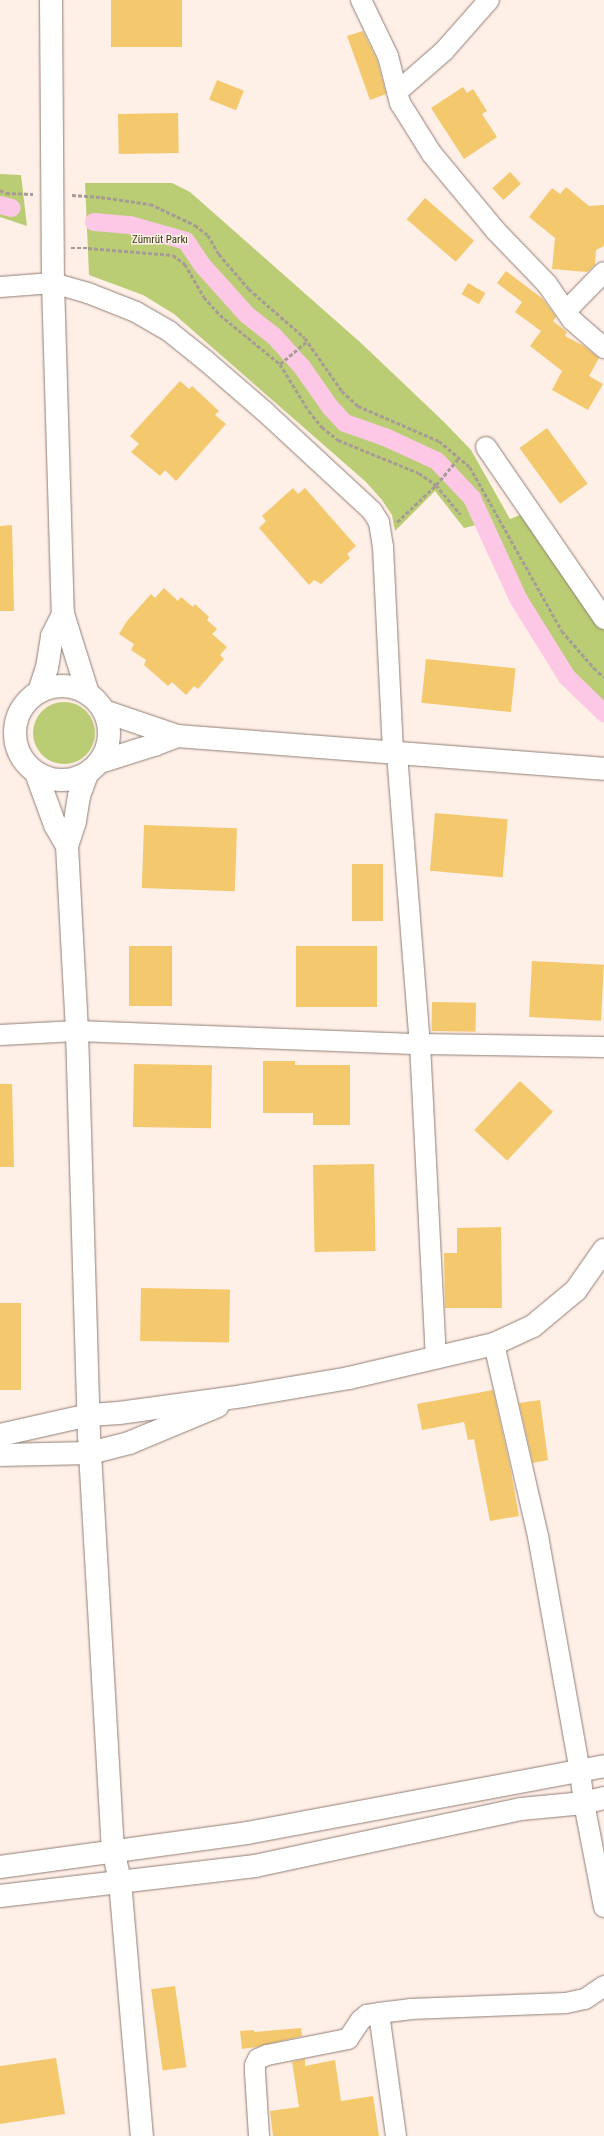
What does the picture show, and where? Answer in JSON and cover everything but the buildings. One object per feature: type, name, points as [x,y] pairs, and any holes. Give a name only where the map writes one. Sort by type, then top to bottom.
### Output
[{"type":"street","points":[[51,0],[53,283],[63,614],[88,694]]},
{"type":"street","points":[[361,0],[388,56],[400,103],[432,154],[495,230],[547,284],[572,320],[604,348]]},
{"type":"street","points":[[397,92],[444,51],[489,0]]},
{"type":"street","points":[[566,311],[604,272]]},
{"type":"street","points":[[0,287],[53,283],[88,293],[136,312],[170,332],[263,410],[372,511],[379,522],[382,547],[395,754],[420,1044],[436,1357]]},
{"type":"street","points":[[486,447],[604,619]]},
{"type":"street","points":[[0,714],[33,698],[48,662],[52,636],[63,614]]},
{"type":"street","points":[[177,736],[94,768],[76,779],[60,781],[44,778],[36,773],[30,769],[20,756],[9,749],[15,741],[15,725],[21,709],[45,689],[61,686],[78,688],[88,694],[104,711],[177,736],[604,769]]},
{"type":"street","points":[[104,711],[110,734],[108,746],[79,796],[75,821],[67,846],[77,1031],[90,1453],[113,1850],[120,1881],[142,2136]]},
{"type":"street","points":[[36,773],[55,825],[67,846]]},
{"type":"street","points":[[0,1034],[77,1031],[420,1044],[604,1048]]},
{"type":"street","points":[[0,1435],[89,1415],[119,1413],[243,1396],[349,1378],[494,1344],[533,1326],[576,1290],[604,1250]]},
{"type":"street","points":[[494,1344],[538,1536],[580,1771],[594,1800],[604,1907]]},
{"type":"street","points":[[0,1455],[90,1453],[129,1443],[243,1396]]},
{"type":"street","points":[[0,1867],[247,1832],[604,1766]]},
{"type":"street","points":[[0,1896],[255,1866],[521,1809],[594,1800]]},
{"type":"street","points":[[260,2136],[254,2065],[258,2059],[267,2055],[348,2040],[361,2020],[367,2015],[410,2009],[566,2003],[585,1999],[604,1986]]},
{"type":"street","points":[[379,2013],[396,2136]]},
{"type":"path","points":[[0,190],[6,193],[52,193],[101,197],[150,204],[195,225],[208,235],[219,254],[249,289],[283,318],[306,341],[342,391],[358,406],[439,441],[470,467],[562,631],[594,668],[604,677]]},
{"type":"path","points":[[53,249],[88,248],[173,255],[186,264],[204,297],[220,315],[282,363],[309,411],[322,427],[338,440],[377,458],[419,473],[436,485],[460,514]]},
{"type":"path","points":[[282,363],[306,341]]},
{"type":"path","points":[[380,531],[394,526],[436,485],[459,458]]},
{"type":"green space","points":[[0,174],[21,175],[27,226],[0,217]]},
{"type":"green space","name":"Zümrüt Parkı","points":[[85,183],[172,183],[190,192],[361,343],[444,422],[471,450],[510,519],[525,513],[561,572],[604,630],[604,718],[568,683],[518,602],[476,525],[464,528],[435,491],[395,531],[392,515],[382,500],[366,482],[174,314],[143,295],[89,275]]},
{"type":"green space","points":[[64,702],[81,707],[86,711],[90,716],[95,733],[90,750],[86,755],[81,759],[64,764],[47,759],[42,755],[38,750],[33,733],[38,716],[42,711],[47,707]]},
{"type":"waterway","points":[[0,205],[12,208]]},
{"type":"waterway","points":[[94,222],[130,225],[186,241],[203,266],[247,315],[274,336],[302,367],[330,407],[345,423],[385,437],[437,461],[472,498],[519,600],[567,677],[604,713]]}]
